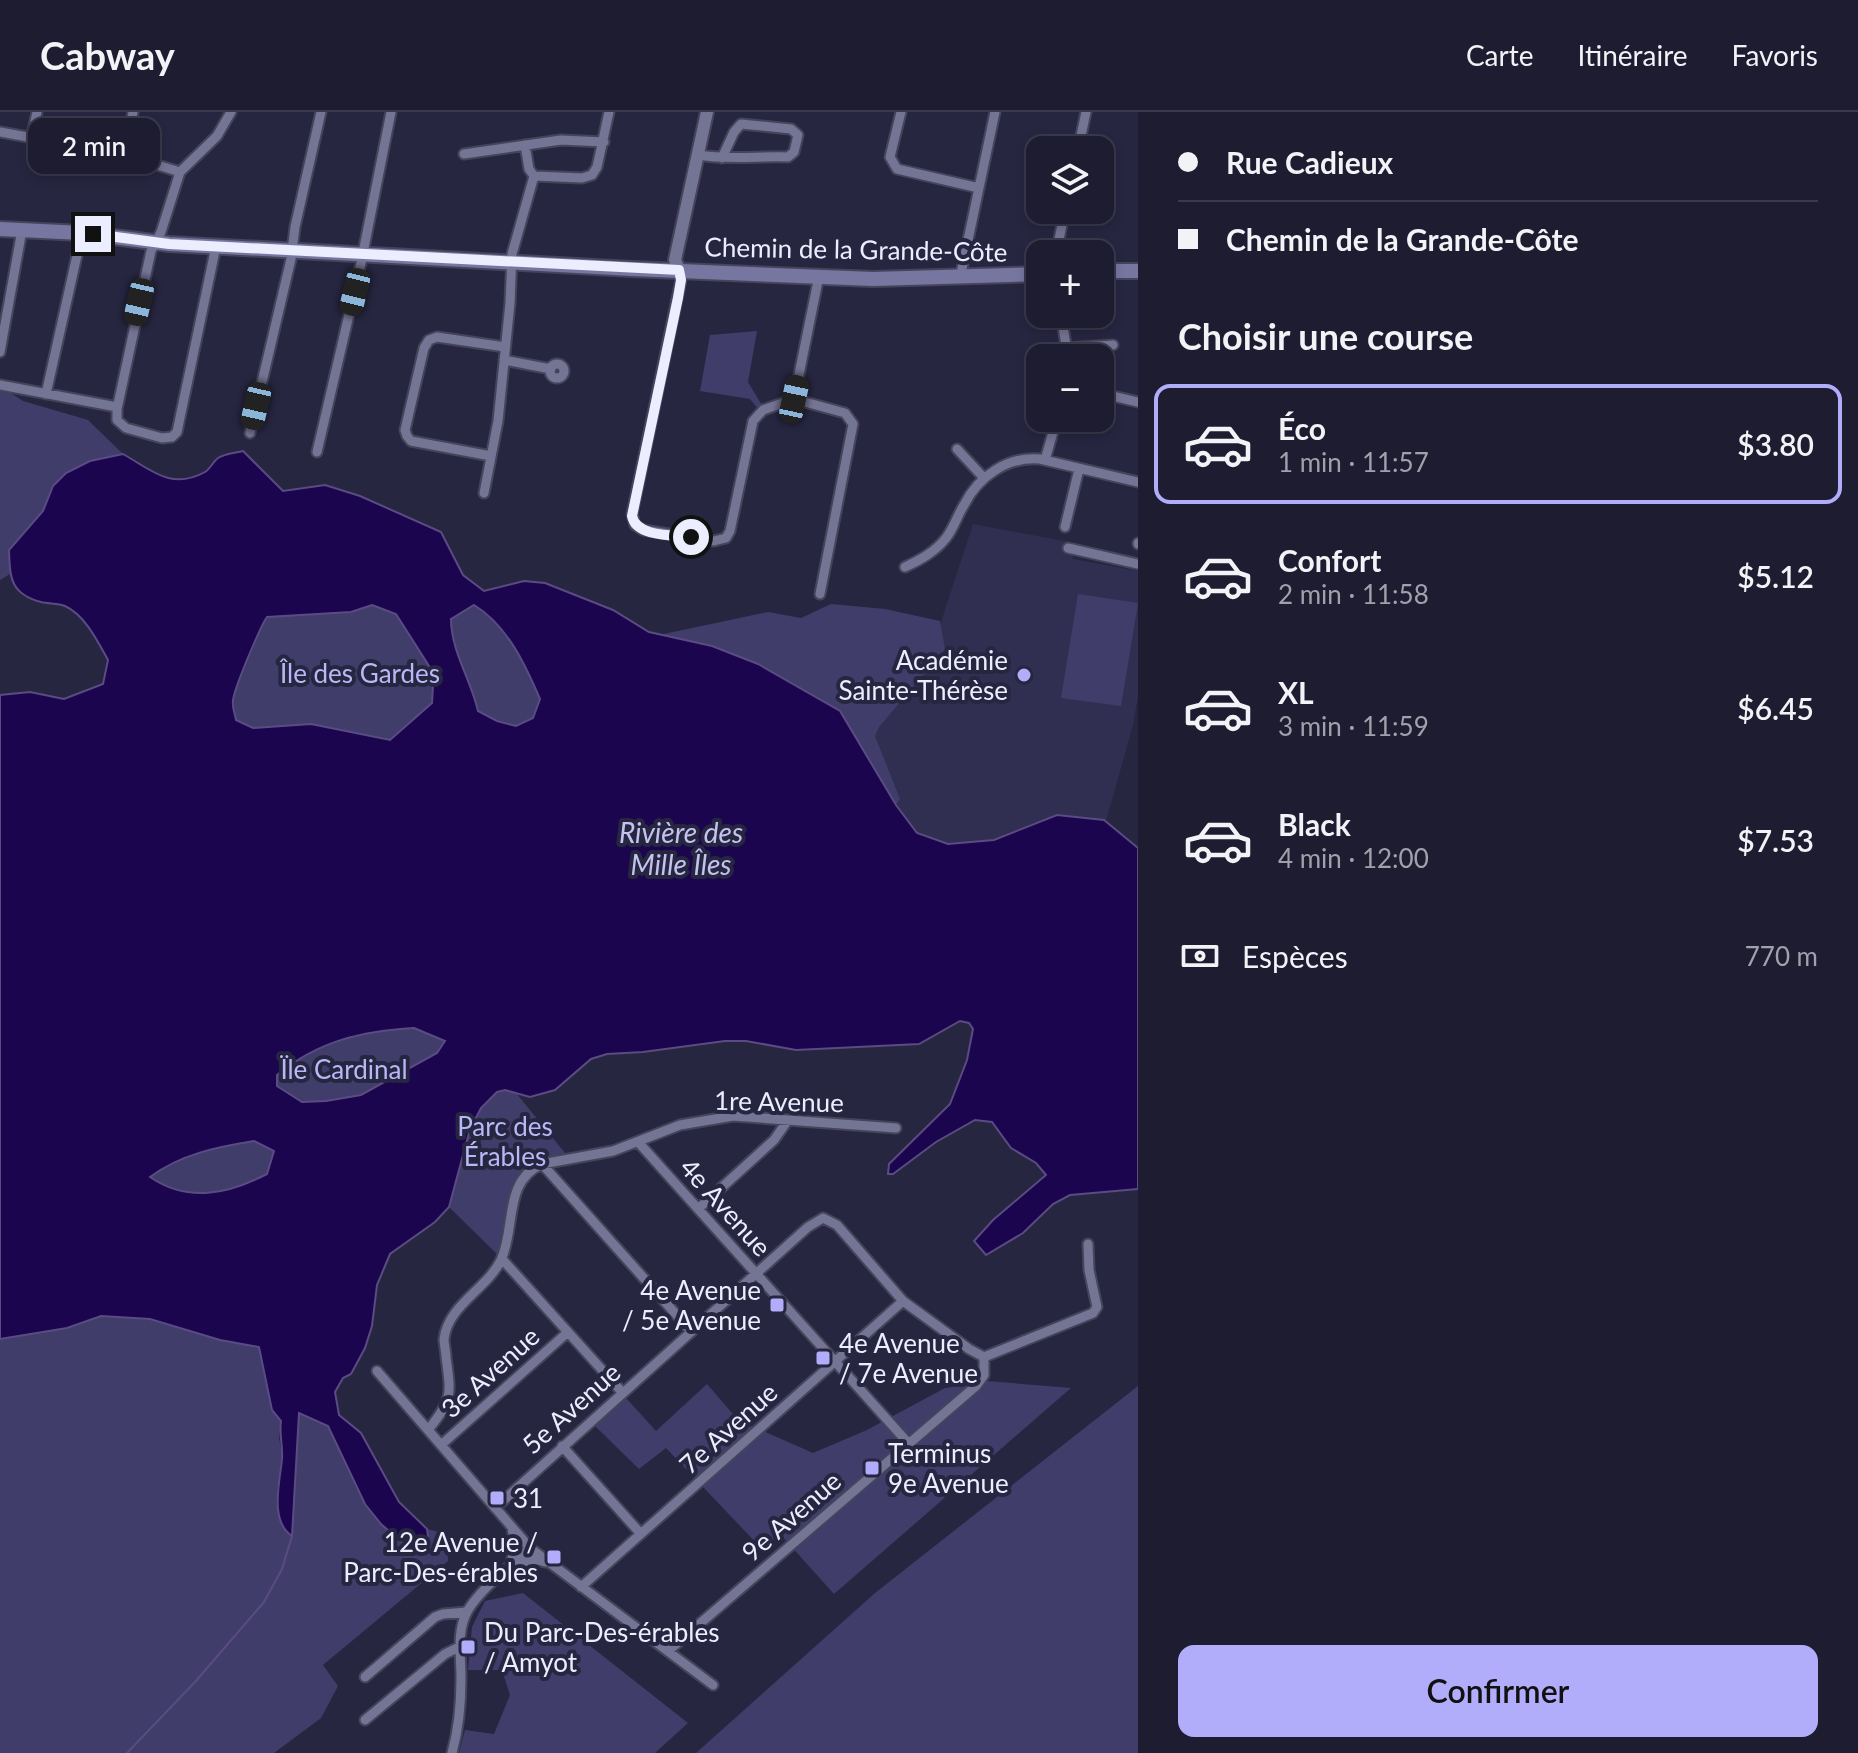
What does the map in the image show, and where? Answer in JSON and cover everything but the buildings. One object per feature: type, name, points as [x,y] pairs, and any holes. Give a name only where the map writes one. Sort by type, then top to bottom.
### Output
[{"type":"main road","name":"Chemin de la Grande-Côte","points":[[0,229],[82,233],[216,246],[512,263],[819,276],[960,278],[1026,275]]},
{"type":"main road","points":[[1114,271],[1138,271]]},
{"type":"street","points":[[31,139],[37,112]]},
{"type":"street","points":[[125,155],[133,112]]},
{"type":"street","points":[[216,246],[178,427],[174,435],[166,438],[126,428],[117,420],[117,407],[151,251],[180,172],[217,136],[231,112]]},
{"type":"street","points":[[250,433],[321,112]]},
{"type":"street","points":[[317,452],[391,112]]},
{"type":"street","points":[[525,145],[530,171],[534,176],[590,177],[597,169],[609,112]]},
{"type":"street","points":[[707,112],[675,260],[681,280],[678,298],[632,514],[635,525],[643,530],[714,541],[726,538],[731,528],[753,421],[763,410],[794,399],[845,413],[853,424],[820,594]]},
{"type":"street","points":[[901,112],[890,157],[897,169],[979,188]]},
{"type":"street","points":[[960,278],[995,112]]},
{"type":"street","points":[[1081,136],[1086,112]]},
{"type":"street","points":[[698,155],[722,158],[744,155],[788,157],[794,152],[798,135],[791,129],[741,124],[722,158]]},
{"type":"street","points":[[0,132],[125,155],[180,172]]},
{"type":"street","points":[[464,154],[574,140],[604,142]]},
{"type":"street","points":[[484,493],[498,421],[512,254],[534,176]]},
{"type":"street","points":[[0,352],[22,230]]},
{"type":"street","points":[[46,394],[82,233]]},
{"type":"street","points":[[794,399],[819,276]]},
{"type":"street","points":[[491,456],[411,441],[405,430],[424,348],[429,340],[437,337],[505,347]]},
{"type":"street","points":[[504,360],[551,369]]},
{"type":"street","points":[[0,385],[117,407]]},
{"type":"street","points":[[1114,396],[1138,402]]},
{"type":"street","points":[[1045,460],[1053,432]]},
{"type":"street","points":[[957,449],[984,478]]},
{"type":"street","points":[[905,567],[942,543],[969,495],[984,478],[1013,462],[1030,458],[1045,460],[1138,482]]},
{"type":"street","points":[[1065,527],[1079,469]]},
{"type":"street","points":[[1068,548],[1138,564]]},
{"type":"street","name":"1re Avenue","points":[[542,1164],[613,1151],[680,1125],[733,1116],[896,1128]]},
{"type":"street","points":[[698,1209],[774,1140],[788,1120]]},
{"type":"street","name":"4e Avenue","points":[[639,1143],[909,1444]]},
{"type":"street","points":[[428,1430],[443,1412],[451,1395],[444,1338],[456,1311],[502,1259],[511,1210],[521,1180],[531,1168],[542,1164],[690,1330]]},
{"type":"street","name":"5e Avenue","points":[[495,1508],[690,1330],[808,1227],[823,1218],[837,1225],[903,1301]]},
{"type":"street","points":[[903,1301],[984,1357],[1093,1313],[1097,1307],[1089,1270],[1088,1244]]},
{"type":"street","points":[[502,1259],[622,1392]]},
{"type":"street","name":"7e Avenue","points":[[581,1587],[903,1301]]},
{"type":"street","name":"3e Avenue","points":[[441,1445],[568,1332]]},
{"type":"street","name":"9e Avenue","points":[[668,1651],[976,1386],[984,1375],[984,1357]]},
{"type":"street","points":[[377,1371],[530,1548],[713,1685]]},
{"type":"street","points":[[562,1446],[641,1534]]},
{"type":"street","points":[[510,1567],[515,1547],[512,1527]]},
{"type":"street","points":[[452,1753],[459,1729],[459,1647],[467,1612],[479,1595],[530,1548]]},
{"type":"street","points":[[510,1567],[534,1559],[547,1562]]},
{"type":"street","points":[[365,1677],[435,1617],[467,1612]]},
{"type":"street","points":[[365,1720],[445,1654],[459,1647]]},
{"type":"shaded area","name":"Académie Sainte-Thérèse","points":[[973,524],[1069,542],[1073,559],[1138,571],[1138,696],[1106,821],[1057,816],[993,842],[948,844],[916,833],[853,736],[931,653]]},
{"type":"green space","points":[[757,331],[748,382],[763,407],[758,409],[750,399],[700,391],[710,335]]},
{"type":"green space","points":[[0,386],[23,401],[88,420],[123,454],[157,477],[180,480],[206,472],[219,457],[243,451],[283,491],[325,485],[104,684],[108,659],[78,615],[57,603],[24,595],[13,584],[10,574],[0,580]]},
{"type":"green space","points":[[1078,594],[1138,603],[1121,706],[1061,698]]},
{"type":"green space","points":[[831,604],[885,609],[940,621],[945,649],[879,727],[875,736],[900,799],[896,805],[840,711],[758,664],[712,646],[659,635],[768,612],[801,618]]},
{"type":"green space","name":"Île des Gardes","points":[[372,605],[396,614],[429,666],[433,686],[432,703],[390,740],[311,724],[253,728],[236,720],[232,700],[257,630],[267,616],[351,612]]},
{"type":"green space","points":[[474,605],[505,634],[540,699],[533,718],[516,726],[478,711],[458,654],[451,619]]},
{"type":"green space","name":"Ïle Cardinal","points":[[414,1028],[445,1041],[437,1053],[361,1095],[302,1102],[277,1086],[277,1075],[325,1046],[358,1035]]},
{"type":"green space","name":"Parc des Érables","points":[[505,1090],[516,1093],[570,1159],[542,1164],[521,1180],[502,1259],[449,1207],[460,1158],[473,1122],[492,1096]]},
{"type":"green space","points":[[254,1141],[274,1150],[267,1174],[252,1181],[222,1190],[193,1192],[178,1190],[149,1177],[200,1153]]},
{"type":"green space","points":[[101,1316],[150,1319],[220,1340],[259,1347],[272,1410],[281,1421],[279,1438],[282,1454],[277,1492],[292,1535],[299,1413],[328,1426],[365,1504],[381,1524],[411,1550],[428,1536],[427,1529],[447,1534],[448,1561],[323,1665],[338,1686],[321,1718],[274,1753],[0,1753],[0,1339],[67,1328]]},
{"type":"green space","points":[[987,1381],[1071,1388],[834,1594],[780,1534],[762,1549],[666,1448],[639,1469],[595,1426],[626,1398],[656,1431],[707,1384],[738,1420],[813,1453],[867,1430],[945,1388]]},
{"type":"green space","points":[[1138,1386],[1138,1753],[696,1753],[875,1593]]},
{"type":"green space","points":[[523,1593],[688,1723],[655,1753],[459,1753],[465,1730],[494,1734],[510,1695],[502,1670],[468,1670],[472,1627],[485,1601]]},
{"type":"water","name":"Rivière des Mille Îles","points":[[243,451],[283,491],[325,485],[360,496],[441,532],[463,575],[484,591],[524,581],[545,583],[613,610],[649,632],[712,646],[758,664],[840,711],[896,805],[917,833],[948,844],[994,840],[1057,815],[1104,820],[1138,848],[1138,1189],[1070,1195],[1053,1204],[1023,1233],[986,1255],[974,1241],[993,1220],[1046,1175],[1036,1163],[1011,1148],[992,1122],[975,1120],[936,1142],[893,1174],[888,1174],[889,1164],[950,1104],[967,1060],[973,1029],[969,1023],[960,1021],[919,1044],[796,1050],[746,1041],[725,1041],[607,1054],[591,1059],[555,1090],[530,1097],[505,1090],[497,1092],[481,1108],[470,1129],[449,1207],[435,1222],[390,1254],[377,1285],[372,1326],[365,1348],[351,1374],[343,1378],[335,1392],[339,1415],[361,1433],[399,1502],[427,1529],[428,1536],[411,1550],[381,1524],[365,1504],[328,1426],[299,1413],[292,1536],[285,1529],[278,1511],[281,1421],[272,1410],[259,1347],[220,1340],[150,1319],[101,1316],[67,1328],[0,1339],[0,695],[30,692],[64,699],[103,684],[108,660],[90,630],[72,610],[31,599],[18,589],[11,576],[9,550],[43,511],[53,486],[66,473],[90,461],[123,454],[161,476],[182,479],[205,472],[220,457]],"holes":[[[372,605],[396,614],[429,666],[432,703],[390,740],[311,724],[253,728],[236,720],[234,695],[267,617],[351,612]],[[474,605],[496,623],[521,659],[540,699],[533,718],[516,726],[478,711],[454,643],[451,619]],[[414,1028],[445,1041],[437,1053],[361,1095],[302,1102],[277,1086],[277,1075],[308,1054],[341,1040]],[[254,1141],[274,1151],[267,1174],[223,1191],[193,1193],[164,1185],[150,1177],[187,1157]]]},
{"type":"waterway","points":[[127,1753],[195,1682],[264,1602],[282,1569],[292,1536]]},
{"type":"place","name":"Académie Sainte-Thérèse","points":[[1024,675]]},
{"type":"place","name":"4e Avenue / 5e Avenue","points":[[777,1305]]},
{"type":"place","name":"4e Avenue / 7e Avenue","points":[[823,1358]]},
{"type":"place","name":"Terminus 9e Avenue","points":[[872,1468]]},
{"type":"place","name":"31","points":[[497,1498]]},
{"type":"place","name":"12e Avenue / Parc-Des-érables","points":[[554,1557]]},
{"type":"place","name":"Du Parc-Des-érables / Amyot","points":[[468,1647]]},
{"type":"route","points":[[93,234],[169,244],[679,270],[678,298],[632,516],[633,523],[641,529],[691,537]]}]
